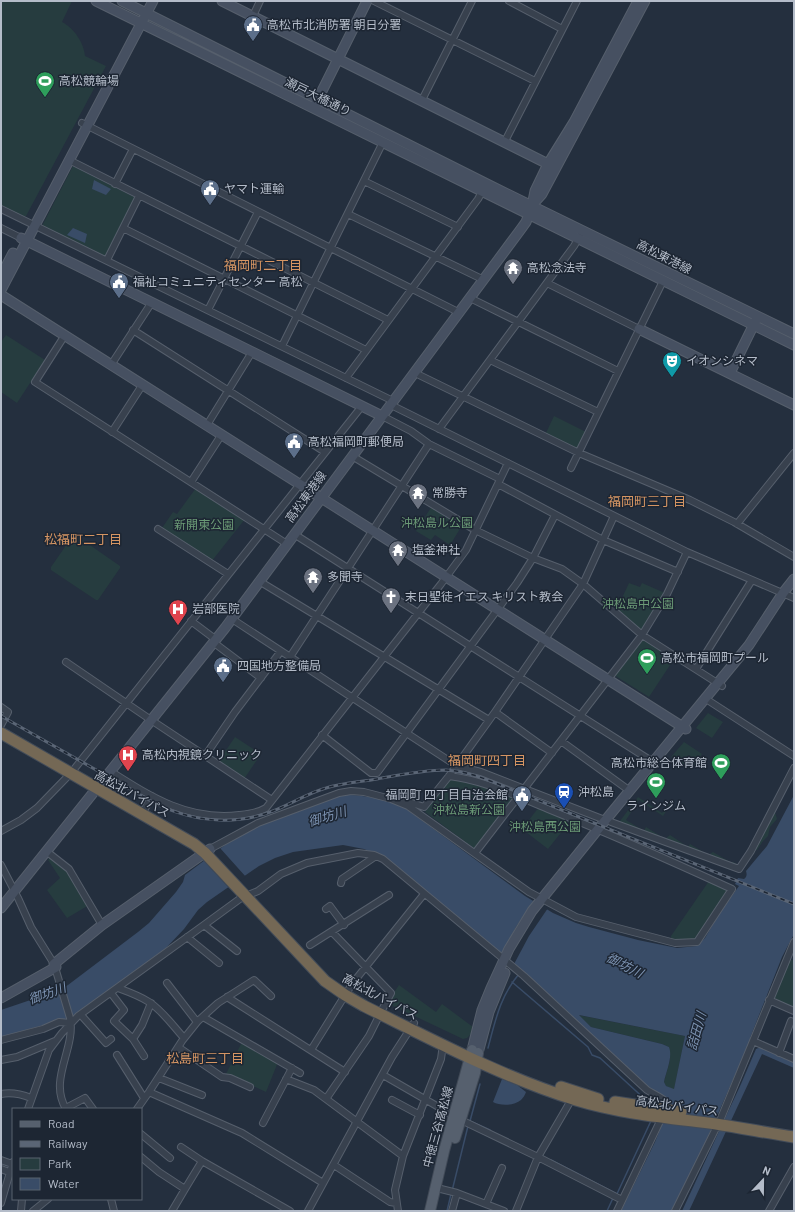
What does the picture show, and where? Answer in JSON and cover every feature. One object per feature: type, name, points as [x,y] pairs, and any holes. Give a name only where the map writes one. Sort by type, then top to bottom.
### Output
[{"type":"highway","name":"高松北バイパス","points":[[1,726],[99,786],[144,811],[190,833],[249,895],[325,980],[346,993],[381,1011],[474,1055],[530,1084],[596,1105],[794,1130]]},
{"type":"highway","name":"高松北バイパス","points":[[1,733],[73,771]]},
{"type":"highway","name":"高松北バイパス","points":[[412,1026],[443,1044],[550,1084],[631,1109]]},
{"type":"highway","name":"高松北バイパス","points":[[722,1122],[794,1138]]},
{"type":"main road","name":"中徳三谷高松線","points":[[430,1211],[463,1121],[474,1055]]},
{"type":"main road","name":"中徳三谷高松線","points":[[437,1211],[445,1190],[455,1137],[463,1121]]},
{"type":"street","name":"瀬戸大橋通り","points":[[96,1],[529,215]]},
{"type":"street","name":"瀬戸大橋通り","points":[[122,1],[532,206]]},
{"type":"street","points":[[145,12],[147,1]]},
{"type":"street","points":[[1,290],[32,224],[139,22],[153,1]]},
{"type":"street","points":[[222,1],[548,164]]},
{"type":"street","points":[[253,16],[260,1]]},
{"type":"street","points":[[314,108],[366,1]]},
{"type":"street","points":[[374,1],[535,81]]},
{"type":"street","points":[[422,100],[472,1]]},
{"type":"street","points":[[509,1],[562,29]]},
{"type":"street","points":[[504,143],[577,1]]},
{"type":"street","points":[[532,206],[535,191],[548,164],[574,122],[638,1]]},
{"type":"street","points":[[532,206],[542,194],[645,1]]},
{"type":"street","points":[[85,125],[330,249],[460,312]]},
{"type":"street","points":[[32,224],[69,160],[85,125]]},
{"type":"street","points":[[282,346],[383,142]]},
{"type":"street","points":[[115,184],[133,150]]},
{"type":"street","points":[[69,160],[388,320]]},
{"type":"street","points":[[364,181],[458,226]]},
{"type":"street","points":[[346,378],[482,192]]},
{"type":"street","points":[[107,260],[139,196]]},
{"type":"street","name":"高松東港線","points":[[1,908],[232,619],[321,497],[484,280],[521,229],[532,206],[583,230],[756,321],[794,345]]},
{"type":"street","points":[[1,208],[346,378],[439,429],[687,552],[788,596]]},
{"type":"street","points":[[208,310],[258,212]]},
{"type":"street","points":[[348,214],[484,280]]},
{"type":"street","name":"高松東港線","points":[[529,215],[663,281],[756,321],[794,334]]},
{"type":"street","points":[[1,228],[411,431],[429,444],[499,481],[555,515],[603,540],[678,572]]},
{"type":"street","points":[[123,228],[366,350]]},
{"type":"street","points":[[439,429],[547,283],[583,230]]},
{"type":"street","points":[[1,276],[24,240]]},
{"type":"street","points":[[571,468],[663,281]]},
{"type":"street","points":[[547,283],[794,404]]},
{"type":"street","points":[[1,295],[684,728]]},
{"type":"street","points":[[470,298],[618,372]]},
{"type":"street","points":[[111,365],[152,302]]},
{"type":"street","points":[[730,373],[756,321]]},
{"type":"street","points":[[133,330],[325,452]]},
{"type":"street","points":[[64,335],[34,382],[287,544]]},
{"type":"street","points":[[207,425],[252,352]]},
{"type":"street","points":[[490,360],[598,412]]},
{"type":"street","points":[[415,373],[579,453],[690,500],[794,556]]},
{"type":"street","points":[[112,432],[142,384]]},
{"type":"street","points":[[1,831],[22,820],[37,808],[73,771],[362,406]]},
{"type":"street","points":[[191,482],[222,434]]},
{"type":"street","points":[[290,657],[429,444]]},
{"type":"street","points":[[737,524],[793,455]]},
{"type":"street","points":[[352,456],[475,530],[533,558],[562,569],[583,584],[642,635],[720,685]]},
{"type":"street","points":[[110,772],[152,796],[182,810],[217,816],[254,813],[263,810],[384,657],[466,550],[508,463]]},
{"type":"street","points":[[322,735],[374,774],[377,773],[498,609],[533,558],[555,515]]},
{"type":"street","points":[[398,801],[403,800],[424,807],[457,766],[546,640],[583,584],[614,516]]},
{"type":"street","points":[[158,529],[228,574]]},
{"type":"street","points":[[294,534],[653,762]]},
{"type":"street","points":[[524,789],[642,635],[668,594],[687,552]]},
{"type":"street","points":[[788,596],[794,579]]},
{"type":"street","points":[[696,670],[752,580]]},
{"type":"street","points":[[259,582],[489,720]]},
{"type":"street","points":[[474,1055],[508,963],[542,902],[684,728],[720,685],[754,648],[794,587]]},
{"type":"street","points":[[232,619],[457,766],[481,772],[739,869],[748,856],[794,768]]},
{"type":"street","points":[[191,621],[260,678]]},
{"type":"street","points":[[205,756],[235,712],[281,651]]},
{"type":"street","points":[[66,662],[126,704],[272,800]]},
{"type":"street","points":[[708,700],[794,756]]},
{"type":"street","points":[[1,706],[8,712],[1,726]]},
{"type":"street","points":[[495,712],[552,753]]},
{"type":"street","points":[[608,821],[630,790],[684,728]]},
{"type":"street","points":[[561,741],[630,790]]},
{"type":"street","points":[[1,998],[55,966],[102,925],[209,853],[258,823],[339,793],[351,791],[364,792],[398,801],[425,817],[542,902],[576,918],[674,943],[698,942],[732,889],[601,830],[478,782],[449,776]]},
{"type":"street","points":[[144,811],[152,796]]},
{"type":"street","points":[[475,853],[518,797]]},
{"type":"street","points":[[46,851],[70,869],[102,925]]},
{"type":"street","points":[[1,1040],[43,1029],[81,1015],[204,925],[281,874],[307,863],[358,853],[376,856],[384,859],[424,894],[524,976],[647,1090],[667,1102],[664,1114],[620,1199],[617,1211]]},
{"type":"street","points":[[341,882],[342,879],[376,856]]},
{"type":"street","points":[[1,865],[31,927],[55,966],[70,1020],[70,1037],[60,1080],[60,1091],[66,1108],[86,1098],[92,1108]]},
{"type":"street","points":[[311,1050],[346,993],[424,894]]},
{"type":"street","points":[[310,945],[389,895]]},
{"type":"street","points":[[326,908],[330,906],[344,924]]},
{"type":"street","points":[[204,925],[237,952]]},
{"type":"street","points":[[326,1099],[369,1036],[391,993],[332,932]]},
{"type":"street","points":[[187,937],[220,963]]},
{"type":"street","points":[[675,1211],[722,1122],[769,1000],[791,956],[794,942]]},
{"type":"street","points":[[138,1108],[159,1078],[184,1038],[197,1022],[218,1003],[254,980],[271,996]]},
{"type":"street","points":[[167,983],[197,1022]]},
{"type":"street","points":[[118,988],[151,1003],[162,1012],[184,1038]]},
{"type":"street","points":[[111,993],[124,1010],[114,1021],[133,1039],[144,1056]]},
{"type":"street","points":[[227,997],[345,1072]]},
{"type":"street","points":[[769,1000],[794,1011]]},
{"type":"street","points":[[133,1039],[142,1025],[151,1003]]},
{"type":"street","points":[[81,1015],[106,1043],[111,1039]]},
{"type":"street","points":[[203,1017],[300,1073]]},
{"type":"street","points":[[28,1108],[49,1050],[70,1020]]},
{"type":"street","points":[[779,1052],[792,1021]]},
{"type":"street","points":[[308,1211],[392,1057],[412,1026]]},
{"type":"street","points":[[1,1060],[17,1057],[54,1041]]},
{"type":"street","points":[[753,1041],[794,1059]]},
{"type":"street","points":[[398,1211],[395,1190],[403,1156],[441,1059],[443,1044]]},
{"type":"street","points":[[178,1047],[222,1078],[230,1078],[250,1087]]},
{"type":"street","points":[[117,1055],[144,1098]]},
{"type":"street","points":[[264,1122],[292,1068]]},
{"type":"street","points":[[383,1075],[463,1121],[540,1155],[620,1199]]},
{"type":"street","points":[[159,1078],[202,1095]]},
{"type":"street","points":[[286,1079],[314,1090],[403,1156]]},
{"type":"street","points":[[149,1092],[242,1133],[323,1183]]},
{"type":"street","points":[[1,1094],[22,1094],[32,1098]]},
{"type":"street","points":[[516,1211],[540,1155],[570,1102],[566,1096]]},
{"type":"street","points":[[396,1100],[420,1115]]},
{"type":"street","points":[[142,1135],[170,1158]]},
{"type":"street","points":[[181,1147],[290,1211]]},
{"type":"street","points":[[142,1158],[159,1172],[185,1189]]},
{"type":"street","points":[[1,1160],[12,1163]]},
{"type":"street","points":[[172,1211],[202,1160]]},
{"type":"street","points":[[1,1201],[12,1165]]},
{"type":"street","points":[[334,1165],[390,1202],[396,1202]]},
{"type":"street","points":[[769,1211],[794,1167]]},
{"type":"street","points":[[486,1204],[502,1168]]},
{"type":"street","points":[[1,1169],[9,1172]]},
{"type":"street","points":[[445,1190],[504,1211]]},
{"type":"street","points":[[452,1211],[457,1193]]},
{"type":"street","points":[[33,1211],[47,1200]]},
{"type":"street","points":[[111,1200],[114,1211]]},
{"type":"street","points":[[22,1205],[29,1211]]},
{"type":"green space","name":"高松競輪場","points":[[1,1],[72,1],[62,22],[71,28],[78,36],[83,46],[85,56],[106,66],[26,216],[23,217],[1,206]]},
{"type":"green space","points":[[73,166],[134,197],[107,256],[104,256],[42,226]]},
{"type":"green space","points":[[6,335],[45,360],[17,403],[1,392],[1,342]]},
{"type":"green space","points":[[554,416],[586,432],[578,448],[575,449],[545,435]]},
{"type":"green space","name":"新開東公園","points":[[196,488],[245,519],[211,562],[162,530],[173,512],[177,514]]},
{"type":"green space","name":"沖松島ル公園","points":[[432,506],[463,524],[450,545],[435,535],[431,540],[416,531]]},
{"type":"green space","points":[[74,534],[120,566],[98,600],[51,570],[51,567]]},
{"type":"green space","name":"沖松島中公園","points":[[629,583],[640,587],[642,583],[665,593],[642,632],[617,609]]},
{"type":"green space","points":[[645,639],[674,659],[649,697],[614,675],[641,640]]},
{"type":"green space","points":[[708,713],[723,722],[712,738],[696,728]]},
{"type":"green space","points":[[235,737],[261,754],[244,779],[218,762]]},
{"type":"green space","points":[[684,742],[702,754],[692,770],[671,757]]},
{"type":"green space","name":"沖松島新公園","points":[[451,778],[469,781],[514,797],[475,849],[425,812]]},
{"type":"green space","points":[[638,797],[662,813],[670,803],[671,804],[663,816],[639,800],[626,820],[644,831],[646,827],[665,839],[670,835],[688,847],[690,844],[708,855],[713,852],[730,862],[739,865],[737,866],[620,823]]},
{"type":"green space","name":"沖松島西公園","points":[[539,807],[571,820],[548,849],[522,829]]},
{"type":"green space","points":[[775,812],[777,819],[770,827],[768,836],[757,850],[755,850]]},
{"type":"green space","points":[[51,856],[68,870],[89,905],[67,918],[47,890],[60,878],[48,860]]},
{"type":"green space","points":[[709,881],[727,889],[728,891],[695,941],[671,940],[671,936]]},
{"type":"green space","points":[[788,958],[794,961],[794,1008],[771,998]]},
{"type":"green space","points":[[399,985],[436,1012],[442,1004],[473,1027],[471,1034],[467,1038],[463,1039],[387,1003]]},
{"type":"green space","points":[[578,1015],[685,1036],[674,1090],[666,1086],[664,1082],[670,1060],[669,1047],[591,1027]]},
{"type":"green space","points":[[242,1042],[278,1062],[266,1092],[226,1074]]},
{"type":"water","points":[[94,180],[111,189],[106,195],[92,189]]},
{"type":"water","points":[[73,228],[87,234],[85,243],[67,235]]},
{"type":"water","points":[[347,795],[362,796],[384,800],[405,808],[525,896],[553,913],[589,927],[638,940],[677,948],[697,946],[705,938],[719,914],[739,886],[735,884],[738,878],[745,878],[746,871],[767,846],[794,795],[794,934],[782,957],[750,1038],[751,1039],[675,1211],[621,1211],[655,1142],[670,1105],[669,1099],[653,1092],[383,857],[364,849],[343,845],[293,852],[275,858],[259,866],[207,902],[198,910],[184,929],[166,948],[78,1013],[65,1019],[1,1037],[1,1010],[57,991],[68,985],[149,923],[176,892],[183,882],[185,875],[225,845],[255,827],[327,799]],"holes":[[[579,1015],[685,1036],[674,1089],[666,1086],[664,1082],[670,1060],[669,1047],[591,1027]]]},
{"type":"water","points":[[761,1047],[794,1062],[794,1068],[762,1054],[689,1211],[682,1211],[756,1049]]},
{"type":"water","points":[[502,1079],[517,1085],[526,1092],[521,1100],[507,1105],[493,1102]]},
{"type":"pier","points":[[220,848],[246,877],[229,888],[203,860]]},
{"type":"pier","points":[[534,900],[548,908],[529,936],[513,966],[501,956],[516,927]]},
{"type":"waterway","points":[[488,1048],[503,1000],[512,982],[519,974]]},
{"type":"waterway","points":[[512,982],[588,1047],[592,1055],[600,1058],[648,1102]]},
{"type":"waterway","points":[[470,1121],[480,1084]]},
{"type":"waterway","points":[[616,1196],[651,1119]]},
{"type":"waterway","points":[[470,1121],[490,1130]]},
{"type":"waterway","points":[[452,1191],[468,1126]]},
{"type":"waterway","points":[[551,1160],[617,1194]]},
{"type":"waterway","points":[[447,1211],[451,1194]]},
{"type":"waterway","points":[[607,1211],[613,1198]]},
{"type":"railway","points":[[1,716],[158,805],[187,815],[215,820],[244,819],[273,811],[319,790],[332,786],[402,774],[437,770],[458,771],[493,782],[794,904]]},
{"type":"place","name":"高松市北消防署 朝日分署","points":[[253,42]]},
{"type":"place","name":"高松競輪場","points":[[45,98]]},
{"type":"place","name":"ヤマト運輸","points":[[210,206]]},
{"type":"place","name":"高松念法寺","points":[[513,285]]},
{"type":"place","name":"福祉コミュニティセンター 高松","points":[[119,299]]},
{"type":"place","name":"イオンシネマ","points":[[672,378]]},
{"type":"place","name":"高松福岡町郵便局","points":[[294,459]]},
{"type":"place","name":"常勝寺","points":[[418,510]]},
{"type":"place","name":"塩釜神社","points":[[398,567]]},
{"type":"place","name":"多聞寺","points":[[313,594]]},
{"type":"place","name":"末日聖徒イエス キリスト教会","points":[[391,614]]},
{"type":"place","name":"岩部医院","points":[[178,626]]},
{"type":"place","name":"高松市福岡町プール","points":[[647,675]]},
{"type":"place","name":"四国地方整備局","points":[[223,683]]},
{"type":"place","name":"高松内視鏡クリニック","points":[[128,772]]},
{"type":"place","name":"高松市総合体育館","points":[[721,780]]},
{"type":"place","name":"ラインジム","points":[[656,799]]},
{"type":"place","name":"沖松島","points":[[564,809]]},
{"type":"place","name":"福岡町 四丁目自治会館","points":[[522,812]]},
{"type":"district","name":"福岡町二丁目","points":[[263,265]]},
{"type":"district","name":"福岡町三丁目","points":[[647,501]]},
{"type":"district","name":"松福町二丁目","points":[[83,539]]},
{"type":"district","name":"福岡町四丁目","points":[[487,760]]},
{"type":"district","name":"松島町三丁目","points":[[205,1058]]},
{"type":"water label","name":"御坊川","points":[[327,816]]},
{"type":"water label","name":"御坊川","points":[[625,965]]},
{"type":"water label","name":"御坊川","points":[[47,993]]},
{"type":"water label","name":"詰田川","points":[[696,1031]]}]
